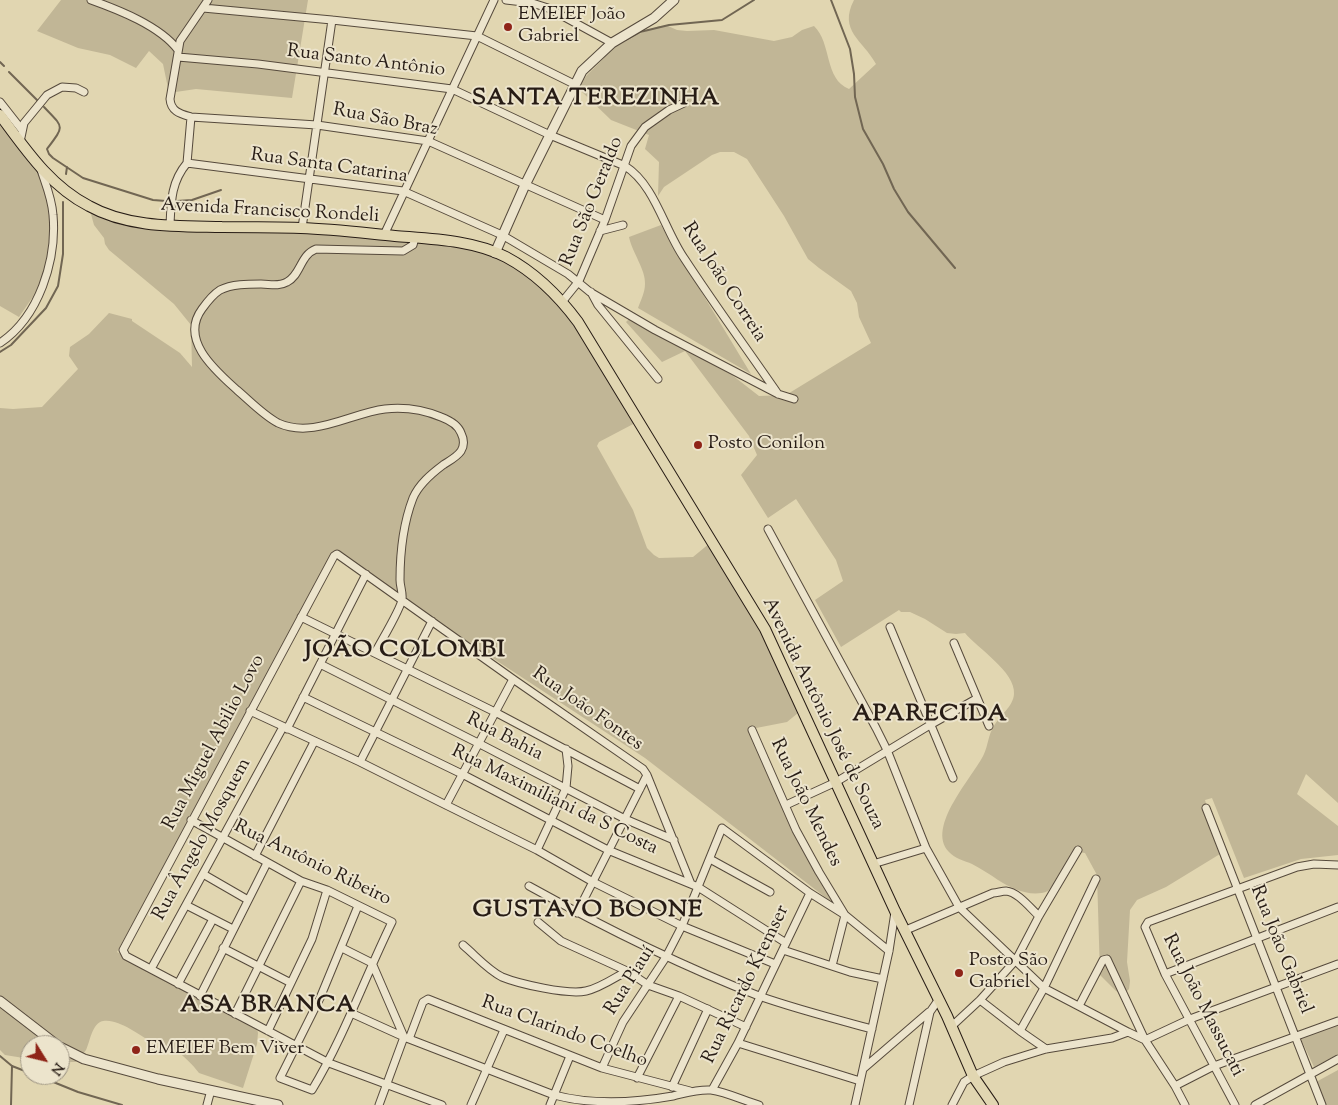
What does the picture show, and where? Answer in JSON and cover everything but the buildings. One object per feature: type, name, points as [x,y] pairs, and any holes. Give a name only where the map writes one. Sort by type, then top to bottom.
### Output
[{"type":"main road","name":"Avenida Francisco Rondeli","points":[[0,115],[40,168],[64,190],[94,209],[124,218],[170,225],[302,228],[415,238],[468,245],[495,253],[515,262],[534,274],[562,302]]},
{"type":"main road","name":"Avenida Antônio José de Souza","points":[[562,302],[578,322],[761,622],[873,864],[906,930],[911,946],[952,1026],[973,1076],[993,1105]]},
{"type":"street","points":[[91,0],[116,9],[170,39],[178,54]]},
{"type":"street","points":[[170,225],[171,194],[181,171],[187,163],[191,116],[176,112],[171,104],[178,54],[183,37],[208,0]]},
{"type":"street","points":[[384,235],[494,0]]},
{"type":"street","points":[[506,0],[532,3],[548,8],[612,43]]},
{"type":"street","points":[[495,253],[525,185],[574,84],[589,63],[612,43],[654,18],[674,0]]},
{"type":"street","points":[[203,8],[477,36],[574,84]]},
{"type":"street","points":[[302,228],[332,20]]},
{"type":"street","points":[[170,39],[183,37]]},
{"type":"street","name":"Rua Santo Antônio","points":[[178,54],[452,89],[550,135],[625,166]]},
{"type":"street","points":[[20,142],[24,123],[42,100],[54,90],[68,87],[84,92]]},
{"type":"street","points":[[0,102],[22,130]]},
{"type":"street","name":"Rua São Geraldo","points":[[562,302],[578,281],[600,231],[631,146],[645,127],[669,110],[684,103]]},
{"type":"street","name":"Rua São Braz","points":[[191,116],[317,125],[428,141],[604,220]]},
{"type":"street","name":"Rua Santa Catarina","points":[[187,163],[404,191],[502,235],[578,281],[590,292],[655,330],[778,394],[794,399]]},
{"type":"street","name":"Rua João Correia","points":[[625,166],[634,172],[645,185],[682,257],[778,394]]},
{"type":"street","points":[[0,343],[15,332],[34,304],[53,251],[53,214],[40,168]]},
{"type":"street","points":[[600,231],[623,225]]},
{"type":"street","points":[[375,653],[402,600],[400,586],[402,547],[406,521],[414,497],[426,479],[460,452],[463,443],[461,431],[444,418],[406,409],[375,411],[311,427],[284,425],[267,416],[211,365],[197,339],[194,326],[198,315],[208,300],[220,290],[247,284],[284,284],[293,277],[311,251],[403,251],[413,245],[415,238]]},
{"type":"street","name":"Rua Santa Catarina","points":[[590,292],[598,305],[658,379]]},
{"type":"street","points":[[768,529],[887,750],[926,848],[959,907],[1044,988],[1145,1040]]},
{"type":"street","name":"Rua João Fontes","points":[[338,554],[643,769],[691,884]]},
{"type":"street","name":"Rua Miguel Abilio Lovo","points":[[151,969],[126,956],[123,950],[332,557],[338,554]]},
{"type":"street","name":"Rua Ângelo Mosquem","points":[[151,969],[222,838],[303,697],[366,574]]},
{"type":"street","points":[[301,617],[495,712],[640,789]]},
{"type":"street","points":[[360,762],[432,621]]},
{"type":"street","points":[[890,627],[953,778]]},
{"type":"street","points":[[954,643],[989,726]]},
{"type":"street","name":"Rua Bahia","points":[[320,664],[625,819],[674,840]]},
{"type":"street","points":[[446,805],[513,679]]},
{"type":"street","name":"Rua Maximiliani da S Costa","points":[[303,697],[462,774],[608,850],[698,887],[785,946],[832,966],[883,979]]},
{"type":"street","points":[[786,805],[836,782],[930,724],[976,699]]},
{"type":"street","points":[[250,711],[360,762],[537,850],[593,882],[682,926],[776,964]]},
{"type":"street","name":"Rua João Mendes","points":[[752,730],[800,839],[846,915]]},
{"type":"street","points":[[255,856],[314,742]]},
{"type":"street","points":[[537,850],[566,788],[568,766],[566,749]]},
{"type":"street","points":[[577,913],[647,775]]},
{"type":"street","name":"Rua João Gabriel","points":[[1206,808],[1322,1105]]},
{"type":"street","name":"Rua Antônio Ribeiro","points":[[191,820],[301,881],[327,890],[392,922],[372,963]]},
{"type":"street","name":"Rua João Mendes","points":[[722,828],[810,893],[846,915],[889,951]]},
{"type":"street","name":"Rua Piauí","points":[[602,1068],[623,1022],[666,957],[682,926],[722,828]]},
{"type":"street","points":[[873,864],[926,848]]},
{"type":"street","points":[[952,1026],[980,1000],[1016,960],[1039,916],[1078,850]]},
{"type":"street","points":[[710,858],[770,892]]},
{"type":"street","points":[[200,996],[267,863]]},
{"type":"street","points":[[1238,888],[1297,867],[1314,864],[1338,865]]},
{"type":"street","points":[[203,874],[248,900]]},
{"type":"street","points":[[1020,1032],[1044,988],[1096,879]]},
{"type":"street","points":[[235,1014],[301,881]]},
{"type":"street","points":[[529,886],[577,913],[666,957],[760,996],[872,1029]]},
{"type":"street","name":"Rua João Massucati","points":[[1235,1105],[1165,974],[1144,929],[1148,922],[1238,888]]},
{"type":"street","points":[[268,1031],[312,939],[327,890]]},
{"type":"street","points":[[906,930],[993,893],[1006,891],[1020,898],[1039,916]]},
{"type":"street","name":"Rua Ricardo Kremser","points":[[712,1090],[746,1027],[810,893]]},
{"type":"street","points":[[186,905],[233,929]]},
{"type":"street","points":[[358,906],[320,998],[280,1078],[312,1090],[329,1063],[372,963]]},
{"type":"street","points":[[1165,974],[1338,907]]},
{"type":"street","points":[[855,1105],[896,911]]},
{"type":"street","points":[[832,966],[846,915]]},
{"type":"street","points":[[178,984],[214,919]]},
{"type":"street","points":[[538,922],[562,941],[627,971],[648,985],[678,996],[746,1027]]},
{"type":"street","points":[[464,945],[492,970],[503,977],[524,984],[574,993],[593,989],[627,971]]},
{"type":"street","points":[[223,948],[291,982]]},
{"type":"street","points":[[342,948],[372,963],[406,1038],[379,1105]]},
{"type":"street","points":[[1079,1006],[1103,960],[1106,959],[1110,962],[1145,1040],[1185,1105]]},
{"type":"street","points":[[1145,1040],[1190,1019],[1338,964]]},
{"type":"street","points":[[151,969],[329,1063],[442,1105]]},
{"type":"street","points":[[637,1078],[678,996]]},
{"type":"street","name":"Rua Clarindo Coelho","points":[[406,1038],[423,1002],[428,999],[602,1068],[690,1091]]},
{"type":"street","points":[[864,1068],[930,1012],[938,999]]},
{"type":"street","points":[[980,1000],[1020,1032],[1046,1049]]},
{"type":"street","points":[[0,1001],[44,1035]]},
{"type":"street","points":[[672,1086],[708,1009]]},
{"type":"street","points":[[909,1105],[930,1012]]},
{"type":"street","points":[[350,1013],[406,1038],[573,1101],[597,1103],[628,1102],[674,1096],[690,1091],[712,1090],[759,1105]]},
{"type":"street","points":[[1175,1086],[1214,1066],[1338,1021]]},
{"type":"street","points":[[471,1105],[504,1030]]},
{"type":"street","points":[[952,1105],[964,1082],[1004,1062],[1046,1049],[1112,1038],[1128,1032]]},
{"type":"street","points":[[738,1042],[860,1081]]},
{"type":"street","points":[[70,1052],[84,1060],[278,1105]]},
{"type":"street","points":[[550,1105],[570,1056]]},
{"type":"street","points":[[1255,1105],[1338,1060]]},
{"type":"street","points":[[207,1105],[211,1090]]},
{"type":"shaded area","points":[[61,0],[308,0],[292,98],[196,89],[169,93],[163,64],[149,51],[136,68],[110,55],[78,48],[37,31]]},
{"type":"shaded area","points":[[854,0],[1338,0],[1338,803],[1306,774],[1297,794],[1338,826],[1338,855],[1301,859],[1244,878],[1212,798],[1205,800],[1220,854],[1166,887],[1137,900],[1130,910],[1127,962],[1130,981],[1129,989],[1124,994],[1116,991],[1100,975],[1097,875],[1085,853],[1078,852],[1048,891],[1035,894],[1022,892],[1009,886],[972,864],[954,856],[943,842],[943,829],[947,816],[962,788],[979,764],[992,729],[1013,699],[1013,686],[1009,677],[965,633],[947,633],[925,619],[910,612],[901,612],[899,610],[841,647],[815,600],[843,581],[836,560],[796,499],[768,518],[741,475],[757,455],[749,436],[685,351],[662,362],[626,322],[629,319],[732,375],[759,396],[786,395],[871,343],[859,317],[857,303],[851,291],[808,259],[784,216],[747,159],[734,152],[720,152],[712,155],[664,187],[658,196],[659,162],[645,149],[649,135],[611,120],[578,88],[587,75],[616,43],[659,26],[668,26],[677,30],[687,31],[714,30],[774,41],[792,37],[802,30],[814,26],[824,42],[836,77],[841,84],[849,89],[876,64],[854,35],[851,28],[849,20]]},
{"type":"shaded area","points":[[0,120],[43,174],[55,240],[39,288],[19,317],[0,306]]},
{"type":"shaded area","points":[[89,207],[125,218],[385,237],[469,248],[488,253],[524,272],[561,306],[637,422],[599,442],[597,446],[633,510],[647,548],[659,558],[693,557],[710,543],[763,629],[788,693],[798,713],[787,722],[751,729],[769,779],[834,904],[645,758],[334,553],[117,952],[256,1025],[258,1033],[257,1044],[243,1088],[199,1073],[174,1049],[152,1042],[122,1024],[109,1021],[99,1022],[96,1025],[86,1050],[76,1062],[70,1062],[70,1035],[20,1035],[20,1057],[5,1055],[0,1050],[0,408],[42,407],[78,369],[69,356],[70,347],[89,334],[109,313],[132,319],[132,321],[180,353],[192,367],[191,325],[174,304],[109,250],[104,238],[94,225]]},
{"type":"shaded area","points":[[661,225],[751,374],[638,308],[643,296],[645,279],[629,237]]},
{"type":"shaded area","points":[[1338,1025],[1338,1054],[1314,1067],[1300,1037]]},
{"type":"shaded area","points":[[1338,1070],[1338,1105],[1325,1105],[1316,1082]]},
{"type":"waterway","points":[[625,40],[640,32],[669,25],[722,20],[754,0]]},
{"type":"waterway","points":[[831,0],[850,49],[855,97],[863,129],[908,212],[955,268]]},
{"type":"waterway","points":[[0,62],[4,66]]},
{"type":"waterway","points":[[9,72],[38,101]]},
{"type":"waterway","points":[[44,107],[60,127],[47,149],[53,158],[83,178],[153,200],[166,201]]},
{"type":"waterway","points":[[66,174],[67,167]]},
{"type":"waterway","points":[[177,201],[192,200],[221,190]]},
{"type":"waterway","points":[[0,352],[11,345],[46,308],[58,286],[63,254],[63,202]]},
{"type":"waterway","points":[[0,1056],[12,1066],[20,1069]]},
{"type":"waterway","points":[[11,1105],[12,1066]]},
{"type":"waterway","points":[[61,1085],[122,1105]]},
{"type":"place","name":"EMEIEF João Gabriel","points":[[508,27]]},
{"type":"place","name":"Posto Conilon","points":[[698,445]]},
{"type":"place","name":"Posto São Gabriel","points":[[959,973]]},
{"type":"place","name":"EMEIEF Bem Viver","points":[[136,1050]]},
{"type":"district","name":"SANTA TEREZINHA","points":[[596,100]]},
{"type":"district","name":"JOÃO COLOMBI","points":[[405,652]]},
{"type":"district","name":"APARECIDA","points":[[930,716]]},
{"type":"district","name":"GUSTAVO BOONE","points":[[588,912]]},
{"type":"district","name":"ASA BRANCA","points":[[268,1007]]}]
